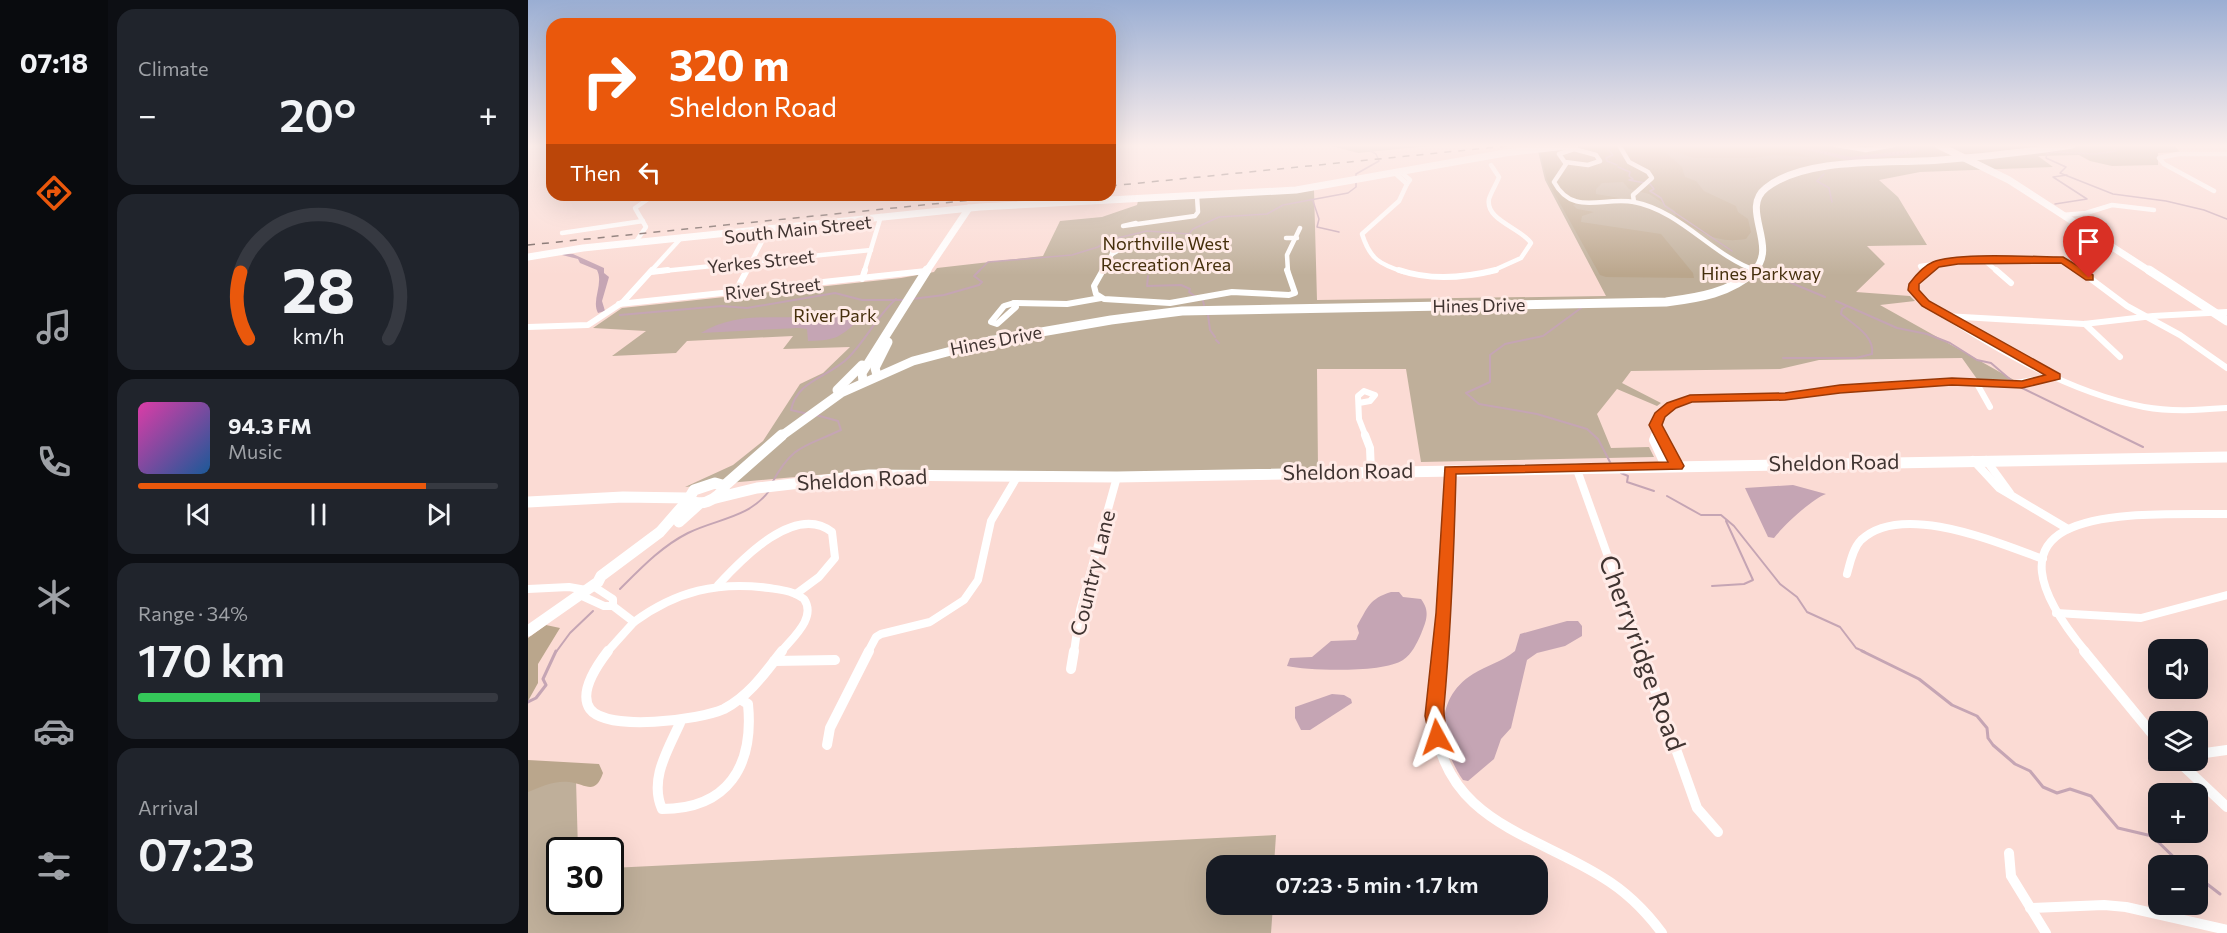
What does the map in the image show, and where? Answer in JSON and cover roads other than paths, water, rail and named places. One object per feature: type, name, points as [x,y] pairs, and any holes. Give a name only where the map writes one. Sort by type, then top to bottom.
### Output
[{"type":"street","name":"South Main Street","points":[[1116,200],[1269,193],[1304,189]]},
{"type":"street","points":[[1405,189],[1400,201],[1362,234],[1362,244],[1370,256],[1389,268],[1420,276],[1458,277],[1496,270],[1522,259],[1530,243],[1524,233],[1497,217],[1490,208],[1489,200],[1494,189]]},
{"type":"street","points":[[1557,189],[1575,201],[1634,202],[1700,234],[1730,260],[1755,270],[1763,258],[1765,248],[1755,212],[1756,202],[1765,189]]},
{"type":"street","points":[[1634,202],[1633,195],[1639,189]]},
{"type":"street","points":[[2020,189],[2223,316]]},
{"type":"street","points":[[2210,189],[2214,191]]},
{"type":"street","points":[[1136,223],[1182,220],[1195,216],[1198,212],[1197,196]]},
{"type":"street","points":[[635,243],[646,227],[635,208],[645,201]]},
{"type":"street","name":"South Main Street","points":[[528,256],[967,210],[1092,201]]},
{"type":"street","points":[[2063,215],[2086,213],[2112,205],[2154,210]]},
{"type":"street","points":[[863,381],[862,373],[879,343],[967,210]]},
{"type":"street","points":[[862,279],[880,219]]},
{"type":"street","points":[[562,233],[643,221]]},
{"type":"street","points":[[1014,303],[1067,304],[1101,298],[1170,303],[1239,292],[1289,295],[1295,293],[1295,288],[1286,259],[1300,228]]},
{"type":"street","points":[[734,294],[768,231]]},
{"type":"street","points":[[1286,238],[1297,238]]},
{"type":"street","points":[[528,327],[588,325],[619,304],[680,239]]},
{"type":"street","name":"Yerkes Street","points":[[651,272],[871,250]]},
{"type":"street","points":[[1101,298],[1096,294],[1094,284],[1112,254]]},
{"type":"street","points":[[2227,368],[2180,335],[2146,317],[2063,260],[1936,264],[1924,272],[1914,284],[1914,290],[1925,304],[2094,395],[2128,406],[2157,410],[2227,408]]},
{"type":"street","points":[[1985,261],[2011,283]]},
{"type":"street","name":"Hines Drive","points":[[813,411],[863,381],[926,356],[967,345],[1136,316],[1230,309],[1656,303],[1711,294],[1740,282],[1755,270]]},
{"type":"street","name":"River Street","points":[[619,304],[734,294],[927,272]]},
{"type":"street","points":[[876,375],[875,368],[900,311]]},
{"type":"street","points":[[1945,316],[1981,315],[2039,324],[2104,324],[2171,315],[2223,316]]},
{"type":"street","points":[[2085,324],[2120,357]]},
{"type":"street","points":[[716,498],[723,487],[852,377],[879,343]]},
{"type":"street","points":[[1677,466],[1655,425],[1659,416],[1671,405],[1690,398],[1785,396],[1840,389],[1976,382],[2022,385],[2056,376]]},
{"type":"street","points":[[1976,382],[1990,407]]},
{"type":"street","points":[[1359,403],[1359,419],[1370,448],[1371,472]]},
{"type":"street","points":[[1657,431],[1653,440],[1665,466]]},
{"type":"street","points":[[528,502],[623,497],[698,488],[711,483],[781,436]]},
{"type":"street","name":"Sheldon Road","points":[[723,487],[761,487],[861,476],[1117,477],[2227,457]]},
{"type":"street","points":[[1972,460],[1993,483],[2068,529]]},
{"type":"street","points":[[1986,460],[2010,493]]},
{"type":"street","name":"Cherryridge Road","points":[[1576,467],[1697,808],[1718,832]]},
{"type":"street","points":[[1449,470],[1444,613],[1434,716],[1437,737],[1446,762],[1464,794],[1491,820],[1621,888],[1646,911],[1662,933]]},
{"type":"street","points":[[736,476],[736,482],[761,487]]},
{"type":"street","points":[[827,745],[830,728],[876,637],[888,630],[917,626],[939,617],[961,603],[975,586],[983,567],[991,521],[1017,477]]},
{"type":"street","name":"Country Lane","points":[[1071,669],[1080,610],[1117,477]]},
{"type":"street","points":[[711,483],[723,487]]},
{"type":"street","name":"Sheldon Road","points":[[692,500],[716,498],[761,487]]},
{"type":"street","points":[[528,631],[589,588],[660,532],[692,500],[698,488]]},
{"type":"street","points":[[623,497],[692,500]]},
{"type":"street","points":[[2148,730],[2055,614],[2042,576],[2043,559],[2048,544],[2061,531],[2108,518],[2227,514]]},
{"type":"street","points":[[718,585],[743,559],[767,540],[800,526],[822,524],[832,532],[836,558],[819,577],[796,594]]},
{"type":"street","points":[[1847,574],[1860,542],[1878,529],[1898,525],[1943,528],[2043,559]]},
{"type":"street","points":[[718,585],[743,585],[796,594],[807,602],[808,616],[774,661],[740,699],[720,710],[680,723],[602,717],[593,713],[586,705],[587,691],[599,663],[617,639],[634,622],[671,598],[718,585]]},
{"type":"street","points":[[589,588],[604,606],[613,606],[634,622]]},
{"type":"street","points":[[528,589],[589,588],[613,600],[613,606]]},
{"type":"street","points":[[2055,614],[2141,618],[2168,613],[2204,599],[2227,595]]},
{"type":"street","points":[[774,661],[836,660]]},
{"type":"street","points":[[680,723],[657,782],[656,800],[662,809],[681,809],[703,803],[733,783],[740,770],[749,734],[748,704],[740,699]]},
{"type":"street","points":[[2208,753],[2227,750]]},
{"type":"street","points":[[2189,771],[2227,807]]},
{"type":"street","points":[[2009,853],[2011,876],[2046,933]]},
{"type":"street","points":[[2030,908],[2104,905],[2126,907],[2227,930]]},
{"type":"waterway","points":[[912,299],[944,295],[979,285],[982,282],[974,276],[988,262],[1072,255],[1098,247],[1109,240],[1147,231],[1189,234],[1193,229],[1219,217],[1267,214],[1283,205],[1348,193],[1354,189]]},
{"type":"waterway","points":[[1654,189],[1650,191],[1661,198],[1665,206],[1732,251]]},
{"type":"waterway","points":[[1829,189],[1832,202]]},
{"type":"waterway","points":[[2055,204],[2087,199],[2071,189]]},
{"type":"waterway","points":[[2099,189],[2113,194],[2166,201],[2204,210],[2227,219]]},
{"type":"waterway","points":[[1313,201],[1319,219],[1317,227],[1339,232]]},
{"type":"waterway","points":[[1148,276],[1147,286],[1181,285],[1190,289],[1189,292],[1196,297]]},
{"type":"waterway","points":[[1782,279],[1825,297]]},
{"type":"waterway","points":[[620,315],[722,306],[747,308],[835,293],[862,300],[895,300]]},
{"type":"waterway","points":[[808,414],[791,410],[800,392],[848,358],[895,300]]},
{"type":"waterway","points":[[895,300],[903,300]]},
{"type":"waterway","points":[[1203,301],[1204,305]]},
{"type":"waterway","points":[[1836,301],[1897,328],[1927,334],[1950,343],[1977,360],[1991,363],[2012,381]]},
{"type":"waterway","points":[[1783,358],[1856,358],[1872,354],[1867,336],[1841,314],[1842,309],[1847,306]]},
{"type":"waterway","points":[[1581,308],[1543,336],[1505,344],[1490,355],[1490,382],[1466,393],[1479,404],[1537,414],[1587,429],[1598,439],[1611,464]]},
{"type":"waterway","points":[[1208,315],[1210,330],[1215,337]]},
{"type":"waterway","points":[[1216,340],[1219,343]]},
{"type":"waterway","points":[[2016,385],[2143,447]]},
{"type":"waterway","points":[[772,483],[787,461],[801,448],[841,430],[838,421],[816,415]]},
{"type":"waterway","points":[[1621,473],[1628,476],[1627,482],[1654,491]]},
{"type":"waterway","points":[[620,589],[652,558],[678,538],[752,507],[769,491]]},
{"type":"waterway","points":[[1667,496],[1701,515],[1721,515],[1734,526],[1780,584],[1797,597],[1807,612],[1840,627],[1856,648],[1865,652]]},
{"type":"waterway","points":[[1712,586],[1744,584],[1753,580],[1726,521]]},
{"type":"waterway","points":[[556,652],[570,633],[593,611]]},
{"type":"waterway","points":[[528,702],[536,698],[546,685],[543,679],[556,651]]},
{"type":"waterway","points":[[1862,651],[1919,679],[1952,705],[1977,716],[1987,728],[1988,738],[1993,745],[2015,764],[2030,771],[2043,787],[2057,793],[2070,789],[2091,796],[2118,828],[2152,836],[2172,855]]},
{"type":"waterway","points":[[2208,885],[2220,894]]},
{"type":"railway","points":[[528,245],[963,201]]},
{"type":"park label","name":"Northville West Recreation Area","points":[[1166,254]]},
{"type":"park label","name":"Hines Parkway","points":[[1761,274]]},
{"type":"park label","name":"River Park","points":[[835,316]]}]
